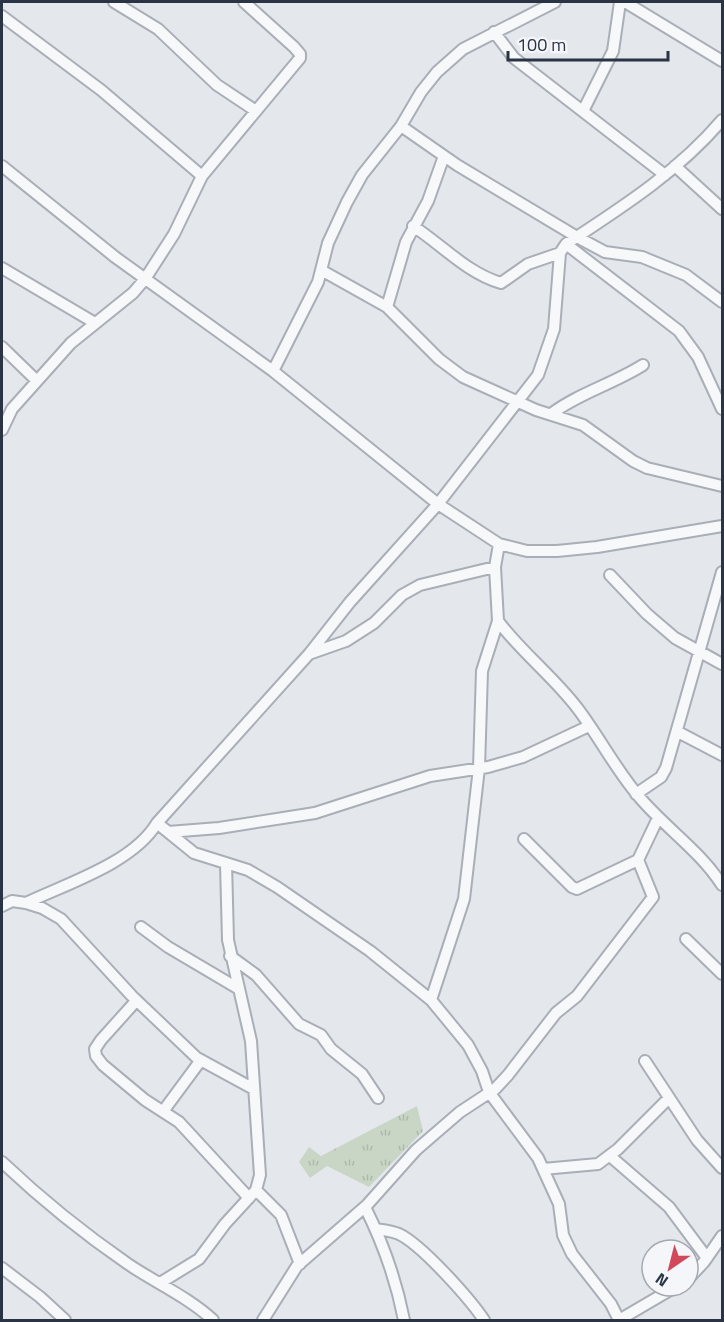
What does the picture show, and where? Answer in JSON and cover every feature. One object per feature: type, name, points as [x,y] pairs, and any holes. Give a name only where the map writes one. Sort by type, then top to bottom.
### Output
[{"type":"street","points":[[114,2],[158,29],[217,85],[256,111]]},
{"type":"street","points":[[2,430],[5,415],[71,343],[133,293],[145,279],[174,234],[202,176],[295,64],[300,54],[244,2]]},
{"type":"street","points":[[273,371],[318,282],[337,222],[362,175],[401,126],[421,92],[437,72],[463,49],[555,2]]},
{"type":"street","points":[[583,111],[613,51],[620,2]]},
{"type":"street","points":[[625,2],[723,61]]},
{"type":"street","points":[[2,16],[101,90],[202,176]]},
{"type":"street","points":[[494,32],[514,58],[665,175]]},
{"type":"street","points":[[413,226],[481,276],[501,283],[528,264],[563,249],[665,175],[697,149],[723,120]]},
{"type":"street","points":[[401,126],[444,156],[577,237],[605,252],[642,257],[686,275],[723,302]]},
{"type":"street","points":[[387,307],[413,226],[428,201],[444,156]]},
{"type":"street","points":[[2,166],[145,279],[273,371],[438,504],[499,544],[527,551],[557,551],[597,547],[723,526]]},
{"type":"street","points":[[675,166],[723,209]]},
{"type":"street","points":[[26,903],[129,854],[148,836],[157,823],[309,654],[350,602],[438,504],[538,375],[554,329],[563,249]]},
{"type":"street","points":[[563,249],[679,331],[698,357],[723,409]]},
{"type":"street","points":[[2,268],[95,323]]},
{"type":"street","points":[[321,270],[387,307],[439,359],[455,371],[518,402],[583,425],[633,461],[647,468],[723,486]]},
{"type":"street","points":[[2,347],[37,381]]},
{"type":"street","points":[[551,414],[568,401],[618,381],[643,365]]},
{"type":"street","points":[[431,1000],[464,898],[479,768],[482,671],[498,621],[495,567],[499,544]]},
{"type":"street","points":[[309,654],[346,641],[374,623],[402,595],[420,585],[495,567]]},
{"type":"street","points":[[636,794],[662,777],[678,732],[723,572]]},
{"type":"street","points":[[610,575],[675,638],[723,664]]},
{"type":"street","points":[[498,621],[518,648],[536,662],[578,709],[636,794],[658,818],[704,858],[722,885]]},
{"type":"street","points":[[168,832],[219,828],[315,813],[430,776],[523,758],[589,726]]},
{"type":"street","points":[[678,732],[723,755]]},
{"type":"street","points":[[524,838],[573,887],[578,888],[638,860],[658,818]]},
{"type":"street","points":[[157,823],[194,854],[248,870],[303,903],[370,951],[431,1000],[468,1045],[482,1071],[489,1092],[520,1133],[543,1169],[559,1204],[563,1235],[572,1254],[611,1304],[619,1320],[657,1298]]},
{"type":"street","points":[[263,1320],[272,1302],[300,1264],[364,1208],[416,1150],[508,1075],[556,1013],[577,996],[650,904],[653,897],[651,886],[638,860]]},
{"type":"street","points":[[160,1283],[199,1258],[252,1194],[260,1175],[250,1041],[230,956],[226,863]]},
{"type":"street","points":[[2,906],[12,901],[26,903],[42,908],[61,919],[136,1000],[201,1060],[254,1089]]},
{"type":"street","points":[[141,927],[168,947],[239,989]]},
{"type":"street","points":[[686,939],[723,974]]},
{"type":"street","points":[[230,956],[256,975],[299,1024],[321,1035],[331,1049],[362,1074],[378,1098]]},
{"type":"street","points":[[136,1000],[101,1040],[95,1049],[96,1056],[103,1065],[145,1100],[164,1110],[252,1194],[281,1215],[300,1264]]},
{"type":"street","points":[[164,1110],[201,1060]]},
{"type":"street","points":[[645,1061],[697,1140],[723,1168]]},
{"type":"street","points":[[543,1169],[598,1164],[610,1156],[669,1098]]},
{"type":"street","points":[[610,1156],[669,1207],[707,1258]]},
{"type":"street","points":[[2,1162],[74,1226],[213,1320]]},
{"type":"street","points":[[364,1208],[391,1264],[404,1320]]},
{"type":"street","points":[[376,1229],[399,1234],[420,1250],[474,1305],[484,1320]]},
{"type":"street","points":[[700,1266],[723,1236]]},
{"type":"street","points":[[2,1268],[40,1297],[65,1320]]},
{"type":"green space","points":[[417,1106],[423,1131],[369,1187],[327,1166],[310,1178],[299,1162],[309,1147],[321,1156]]}]
